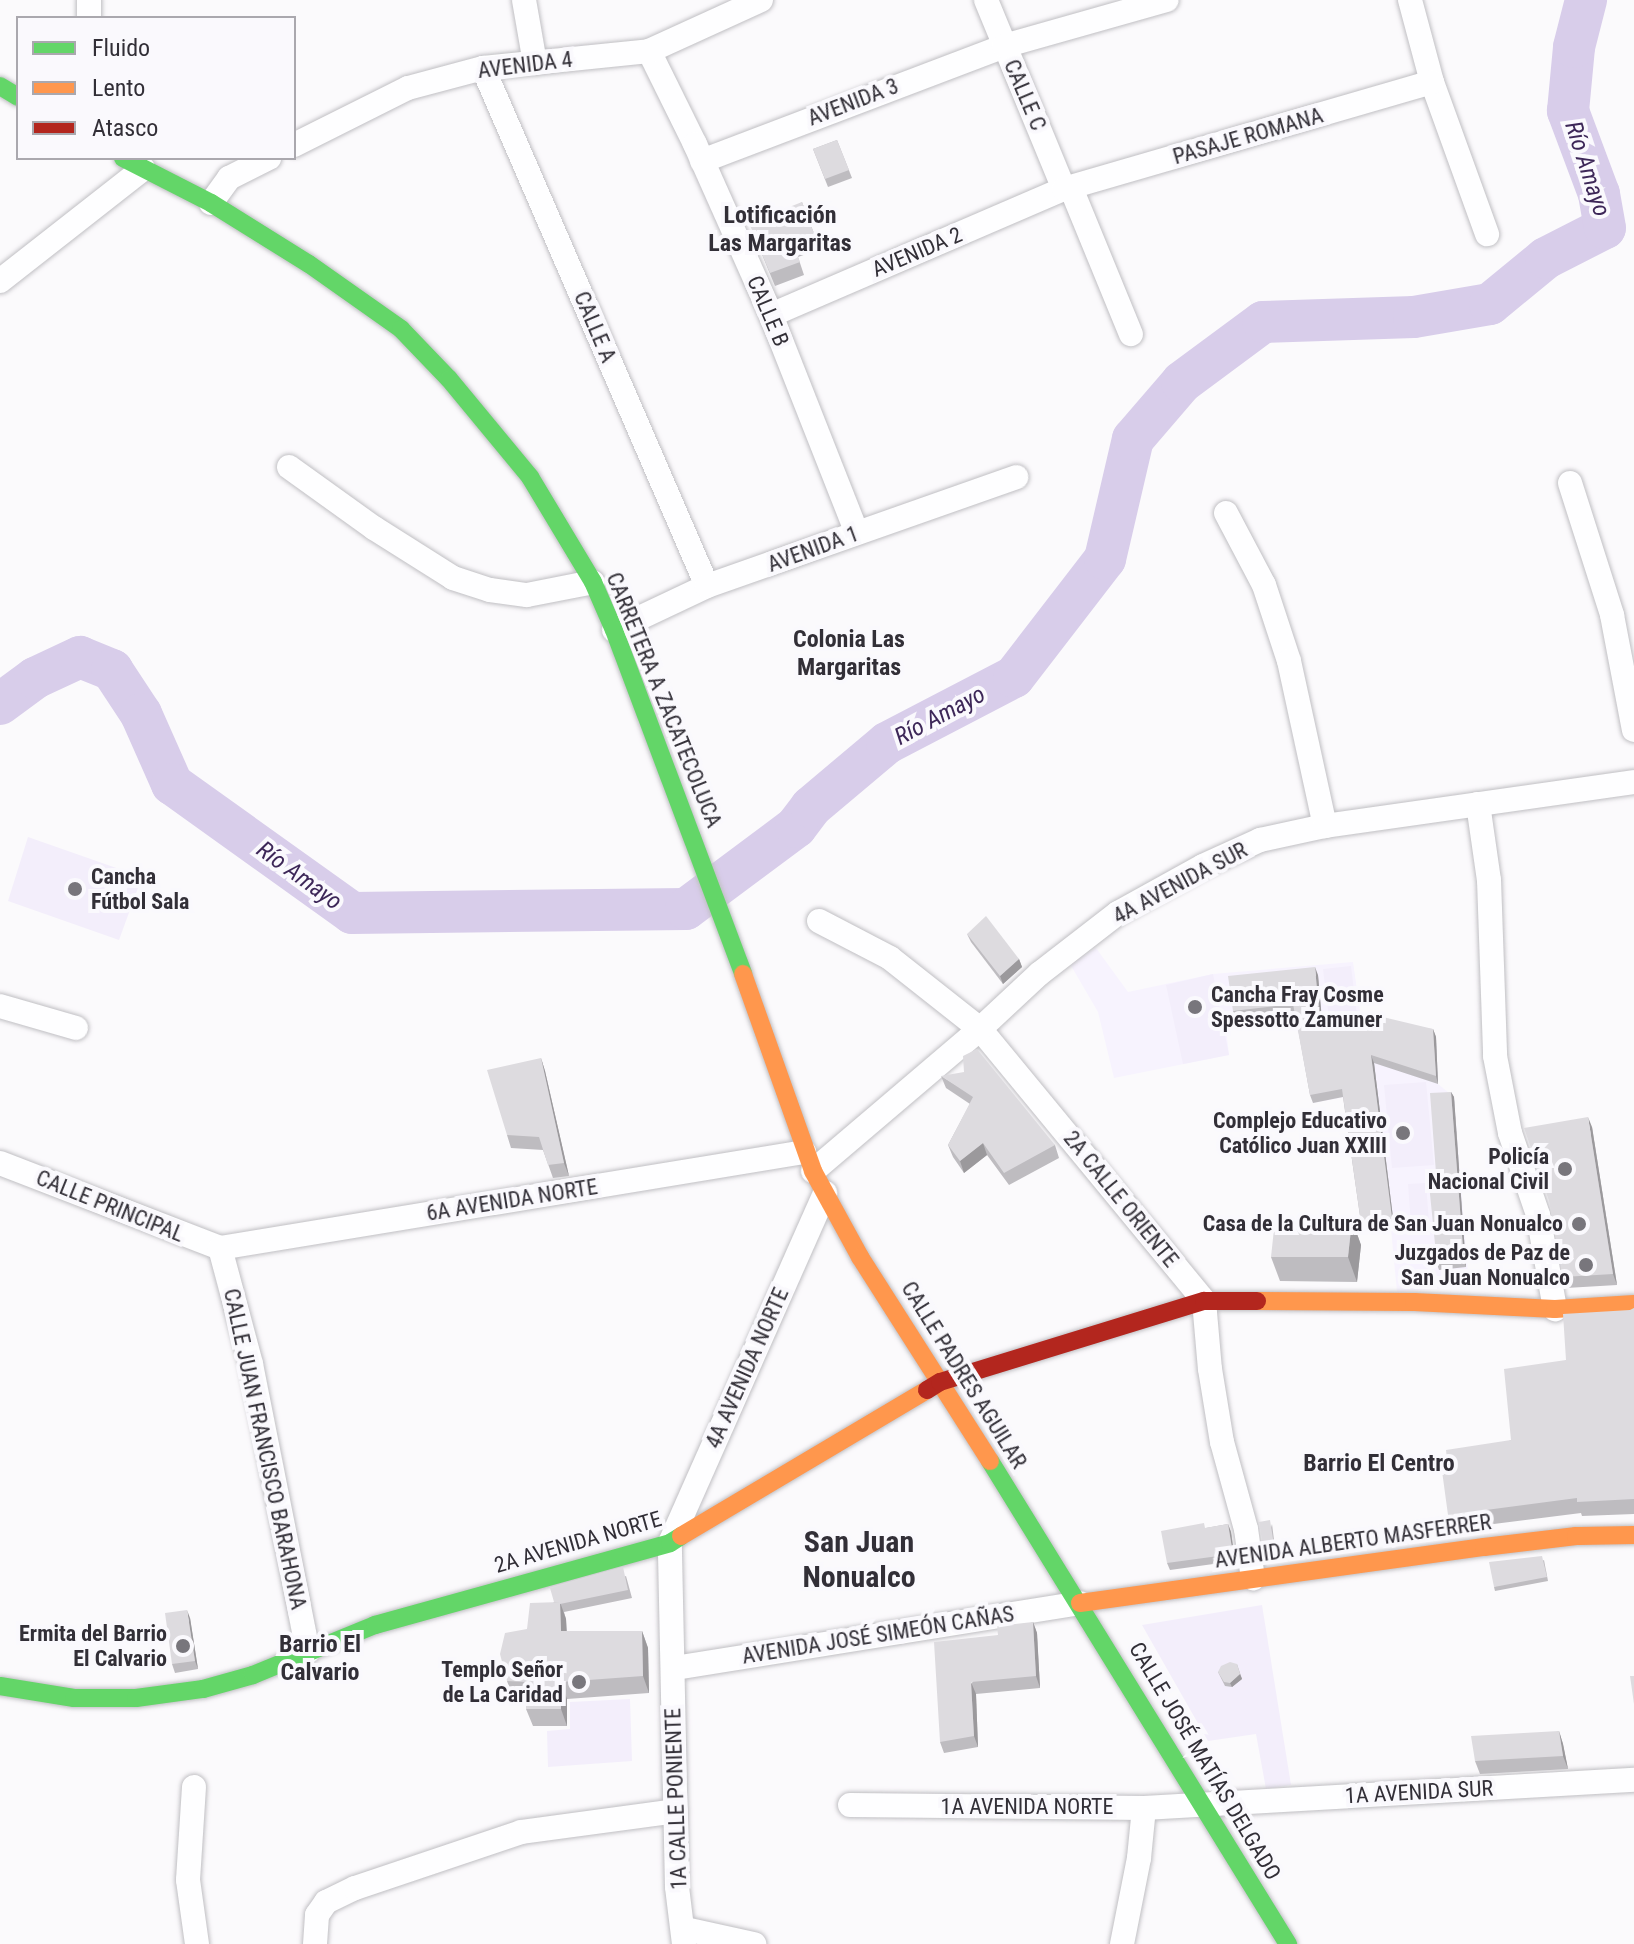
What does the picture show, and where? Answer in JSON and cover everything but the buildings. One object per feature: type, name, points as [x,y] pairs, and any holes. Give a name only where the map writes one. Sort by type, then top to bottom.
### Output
[{"type":"main road","name":"CARRETERA A ZACATECOLUCA","points":[[133,163],[211,203],[309,264],[401,329],[449,379],[530,477],[593,582],[614,630],[729,934],[808,1161]]},
{"type":"main road","name":"CALLE PADRES AGUILAR","points":[[808,1161],[860,1257],[1080,1603]]},
{"type":"main road","name":"2A AVENIDA NORTE","points":[[0,1686],[74,1698],[136,1698],[203,1689],[253,1675],[375,1625],[670,1543],[940,1382],[1204,1301],[1406,1302],[1555,1309],[1634,1304]]},
{"type":"main road","name":"AVENIDA ALBERTO MASFERRER","points":[[1080,1603],[1506,1544],[1634,1535]]},
{"type":"main road","name":"CALLE JOSÉ MATÍAS DELGADO","points":[[1080,1603],[1288,1944]]},
{"type":"street","points":[[524,0],[535,63]]},
{"type":"street","name":"AVENIDA 4","points":[[296,144],[408,88],[483,68],[649,51],[761,0]]},
{"type":"street","name":"CALLE C","points":[[986,0],[1131,334]]},
{"type":"street","name":"AVENIDA 3","points":[[702,161],[1004,46],[1167,0]]},
{"type":"street","points":[[1410,0],[1432,82],[1487,234]]},
{"type":"street","name":"CALLE B","points":[[649,51],[771,315],[857,533]]},
{"type":"street","name":"CALLE A","points":[[483,68],[707,586]]},
{"type":"street","name":"PASAJE ROMANA","points":[[1068,188],[1432,82]]},
{"type":"street","points":[[211,203],[229,178],[265,160]]},
{"type":"street","points":[[0,281],[133,163]]},
{"type":"street","name":"AVENIDA 2","points":[[771,315],[1068,188]]},
{"type":"street","points":[[289,467],[374,528],[453,578],[490,590],[527,595],[593,582]]},
{"type":"street","name":"AVENIDA 1","points":[[614,630],[707,586],[1016,477]]},
{"type":"street","points":[[1570,483],[1612,615],[1634,730]]},
{"type":"street","points":[[1226,513],[1264,585],[1289,661],[1325,826]]},
{"type":"street","name":"4A AVENIDA SUR","points":[[808,1161],[980,1029],[1039,974],[1118,913],[1203,866],[1260,840],[1325,826],[1634,782]]},
{"type":"street","points":[[1478,804],[1489,880],[1495,1056],[1510,1133],[1538,1215],[1555,1309]]},
{"type":"street","name":"2A CALLE ORIENTE","points":[[819,921],[890,958],[980,1029],[1204,1301]]},
{"type":"street","points":[[0,1006],[76,1028]]},
{"type":"street","name":"6A AVENIDA NORTE","points":[[220,1248],[808,1161]]},
{"type":"street","name":"CALLE PRINCIPAL","points":[[0,1163],[220,1248]]},
{"type":"street","name":"4A AVENIDA NORTE","points":[[670,1543],[825,1193]]},
{"type":"street","name":"CALLE JUAN FRANCISCO BARAHONA","points":[[220,1248],[251,1364],[308,1651]]},
{"type":"street","points":[[1204,1301],[1210,1369],[1222,1442],[1246,1529],[1253,1579]]},
{"type":"street","name":"1A CALLE PONIENTE","points":[[670,1543],[675,1668],[672,1712],[677,1887],[684,1937]]},
{"type":"street","name":"AVENIDA JOSÉ SIMEÓN CAÑAS","points":[[675,1668],[1080,1603]]},
{"type":"street","name":"1A AVENIDA SUR","points":[[1204,1805],[1634,1780]]},
{"type":"street","points":[[194,1787],[188,1880],[197,1944]]},
{"type":"street","name":"1A AVENIDA NORTE","points":[[850,1805],[1144,1808],[1204,1805]]},
{"type":"street","points":[[1122,1944],[1139,1858],[1144,1808]]},
{"type":"street","points":[[315,1944],[317,1915],[326,1902],[355,1888],[521,1832],[676,1811]]},
{"type":"street","points":[[684,1937],[754,1944]]},
{"type":"shaded area","name":"Cancha Fútbol Sala","points":[[28,837],[142,877],[119,940],[8,901]]},
{"type":"shaded area","name":"Complejo Educativo Católico Juan XXIII","points":[[1096,948],[1128,992],[1213,974],[1353,962],[1361,1018],[1436,1037],[1438,1084],[1454,1097],[1469,1286],[1397,1292],[1391,1229],[1364,1231],[1345,1097],[1313,1103],[1300,1035],[1293,1023],[1226,1029],[1229,1055],[1114,1078],[1098,1012],[1070,964]]},
{"type":"shaded area","points":[[1351,966],[1357,1015],[1329,1019],[1323,969]]},
{"type":"shaded area","name":"Cancha Fray Cosme Spessotto Zamuner","points":[[1213,974],[1229,1055],[1183,1064],[1166,985]]},
{"type":"shaded area","points":[[1426,1082],[1434,1165],[1392,1168],[1384,1085]]},
{"type":"shaded area","points":[[1426,1183],[1429,1223],[1411,1224],[1408,1184]]},
{"type":"shaded area","points":[[1262,1605],[1291,1785],[1266,1789],[1256,1734],[1208,1741],[1142,1625]]},
{"type":"shaded area","points":[[630,1699],[632,1761],[548,1767],[547,1731],[570,1729],[570,1702]]},
{"type":"waterway","name":"Río Amayo","points":[[0,704],[35,678],[80,657],[112,670],[141,714],[172,784],[352,913],[686,909],[796,827],[811,807],[887,743],[1014,677],[1105,559],[1133,439],[1182,382],[1263,322],[1414,317],[1490,304],[1546,258],[1605,228],[1599,194],[1568,111],[1574,47],[1586,0]]},
{"type":"traffic: fast","points":[[0,86],[16,96]]},
{"type":"traffic: fast","points":[[127,160],[211,203],[309,264],[401,329],[449,379],[530,477],[593,582],[614,630],[743,974]]},
{"type":"traffic: fast","points":[[990,1461],[1288,1944]]},
{"type":"traffic: fast","points":[[0,1686],[74,1698],[136,1698],[203,1689],[253,1675],[375,1625],[670,1543],[681,1536]]},
{"type":"traffic: slow","points":[[743,974],[813,1171],[860,1257],[990,1461]]},
{"type":"traffic: slow","points":[[1257,1301],[1414,1302],[1555,1309],[1634,1304]]},
{"type":"traffic: slow","points":[[681,1536],[927,1390]]},
{"type":"traffic: slow","points":[[1080,1603],[1484,1547],[1576,1536],[1634,1535]]},
{"type":"traffic: jam","points":[[927,1390],[940,1382],[1204,1301],[1257,1301]]},
{"type":"place","name":"Cancha Fútbol Sala","points":[[75,889]]},
{"type":"place","name":"Cancha Fray Cosme Spessotto Zamuner","points":[[1195,1007]]},
{"type":"place","name":"Complejo Educativo Católico Juan XXIII","points":[[1403,1133]]},
{"type":"place","name":"Policía Nacional Civil","points":[[1565,1169]]},
{"type":"place","name":"Casa de la Cultura de San Juan Nonualco","points":[[1579,1224]]},
{"type":"place","name":"Juzgados de Paz de San Juan Nonualco","points":[[1586,1265]]},
{"type":"place","name":"Ermita del Barrio El Calvario","points":[[183,1646]]},
{"type":"place","name":"Templo Señor de La Caridad","points":[[579,1682]]},
{"type":"district","name":"Lotificación Las Margaritas","points":[[780,230]]},
{"type":"district","name":"Colonia Las Margaritas","points":[[849,654]]},
{"type":"district","name":"Barrio El Centro","points":[[1379,1464]]},
{"type":"district","name":"San Juan Nonualco","points":[[859,1559]]},
{"type":"district","name":"Barrio El Calvario","points":[[320,1659]]}]
